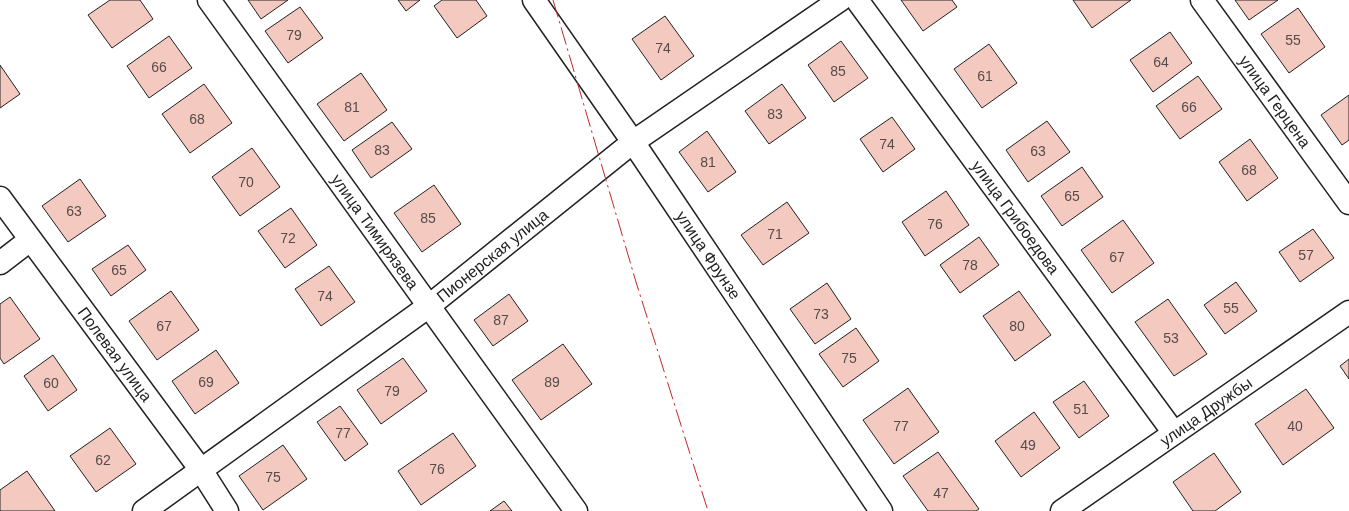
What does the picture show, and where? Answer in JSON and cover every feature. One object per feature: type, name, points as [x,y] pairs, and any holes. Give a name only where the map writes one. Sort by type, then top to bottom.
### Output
[{"type":"street","name":"улица Тимирязева","points":[[209,0],[576,511]]},
{"type":"street","name":"улица Фрунзе","points":[[534,0],[633,142],[881,511]]},
{"type":"street","name":"Пионерская улица","points":[[144,511],[429,306],[633,142],[840,0]]},
{"type":"street","name":"улица Грибоедова","points":[[857,0],[1174,433]]},
{"type":"street","name":"улица Герцена","points":[[1202,0],[1349,202]]},
{"type":"street","name":"Полевая улица","points":[[0,198],[201,470],[227,511]]},
{"type":"street","points":[[0,263],[30,240]]},
{"type":"street","name":"улица Дружбы","points":[[1062,511],[1349,312]]},
{"type":"building","points":[[110,0],[140,0],[153,19],[112,48],[88,15]]},
{"type":"building","points":[[248,0],[288,0],[261,19]]},
{"type":"building","points":[[398,0],[420,0],[406,11]]},
{"type":"building","points":[[442,0],[476,0],[487,16],[457,38],[434,6]]},
{"type":"building","points":[[901,0],[952,0],[957,7],[923,31]]},
{"type":"building","points":[[1073,0],[1131,0],[1092,28]]},
{"type":"building","points":[[1235,0],[1278,0],[1249,20]]},
{"type":"building","points":[[300,7],[323,38],[288,63],[265,31]]},
{"type":"building","points":[[1298,8],[1325,47],[1289,73],[1261,34]]},
{"type":"building","points":[[665,16],[694,56],[661,80],[632,39]]},
{"type":"building","points":[[1170,32],[1192,63],[1153,92],[1130,60]]},
{"type":"building","points":[[169,36],[192,68],[149,98],[127,66]]},
{"type":"building","points":[[841,41],[868,78],[834,102],[808,65]]},
{"type":"building","points":[[989,44],[1017,83],[982,108],[954,69]]},
{"type":"building","points":[[0,65],[20,94],[0,108]]},
{"type":"building","points":[[361,73],[387,110],[344,141],[317,104]]},
{"type":"building","points":[[1198,76],[1222,109],[1180,139],[1156,106]]},
{"type":"building","points":[[204,84],[232,123],[190,153],[162,114]]},
{"type":"building","points":[[782,84],[806,118],[769,144],[745,111]]},
{"type":"building","points":[[1349,95],[1349,140],[1342,145],[1321,115]]},
{"type":"building","points":[[892,117],[915,149],[883,172],[860,139]]},
{"type":"building","points":[[1047,121],[1070,152],[1028,182],[1006,150]]},
{"type":"building","points":[[392,122],[412,149],[371,178],[352,150]]},
{"type":"building","points":[[707,131],[736,172],[708,192],[679,152]]},
{"type":"building","points":[[1250,139],[1278,178],[1247,201],[1219,162]]},
{"type":"building","points":[[252,148],[280,187],[240,216],[212,177]]},
{"type":"building","points":[[1082,167],[1103,197],[1062,226],[1041,196]]},
{"type":"building","points":[[80,179],[106,216],[68,242],[42,206]]},
{"type":"building","points":[[434,185],[461,224],[422,252],[394,213]]},
{"type":"building","points":[[946,191],[969,225],[925,256],[902,222]]},
{"type":"building","points":[[787,202],[809,233],[763,265],[741,235]]},
{"type":"building","points":[[291,208],[317,245],[285,268],[258,231]]},
{"type":"building","points":[[1123,220],[1154,263],[1112,293],[1081,250]]},
{"type":"building","points":[[1313,229],[1334,258],[1300,282],[1279,252]]},
{"type":"building","points":[[979,237],[999,265],[960,293],[940,265]]},
{"type":"building","points":[[128,245],[146,270],[111,296],[92,269]]},
{"type":"building","points":[[329,266],[355,302],[321,326],[295,289]]},
{"type":"building","points":[[1236,282],[1257,311],[1225,334],[1204,305]]},
{"type":"building","points":[[827,283],[851,319],[815,344],[790,309]]},
{"type":"building","points":[[171,291],[199,330],[157,360],[129,321]]},
{"type":"building","points":[[1019,291],[1051,335],[1015,361],[983,316]]},
{"type":"building","points":[[509,294],[528,321],[493,346],[474,320]]},
{"type":"building","points":[[10,297],[40,339],[4,364],[0,358],[0,304]]},
{"type":"building","points":[[1168,299],[1207,354],[1174,376],[1135,322]]},
{"type":"building","points":[[856,328],[879,361],[843,387],[819,354]]},
{"type":"building","points":[[563,344],[592,384],[541,420],[512,380]]},
{"type":"building","points":[[216,350],[239,383],[195,414],[172,381]]},
{"type":"building","points":[[53,355],[77,390],[48,411],[24,376]]},
{"type":"building","points":[[403,358],[427,391],[381,424],[357,390]]},
{"type":"building","points":[[1349,359],[1349,379],[1340,366]]},
{"type":"building","points":[[1084,381],[1109,416],[1079,438],[1053,402]]},
{"type":"building","points":[[908,388],[939,432],[894,464],[863,420]]},
{"type":"building","points":[[1306,389],[1334,428],[1283,465],[1255,424]]},
{"type":"building","points":[[340,406],[368,444],[345,461],[317,422]]},
{"type":"building","points":[[1034,412],[1060,448],[1021,477],[995,441]]},
{"type":"building","points":[[110,428],[136,464],[96,492],[70,456]]},
{"type":"building","points":[[453,433],[476,466],[421,505],[398,471]]},
{"type":"building","points":[[283,445],[307,479],[263,510],[239,476]]},
{"type":"building","points":[[938,452],[979,509],[976,511],[928,511],[903,476]]},
{"type":"building","points":[[1214,453],[1241,492],[1215,511],[1193,511],[1173,482]]},
{"type":"building","points":[[27,471],[55,511],[0,511],[0,490]]},
{"type":"building","points":[[504,501],[512,511],[490,511]]},
{"type":"power","points":[[553,0],[636,282],[708,511]]}]
